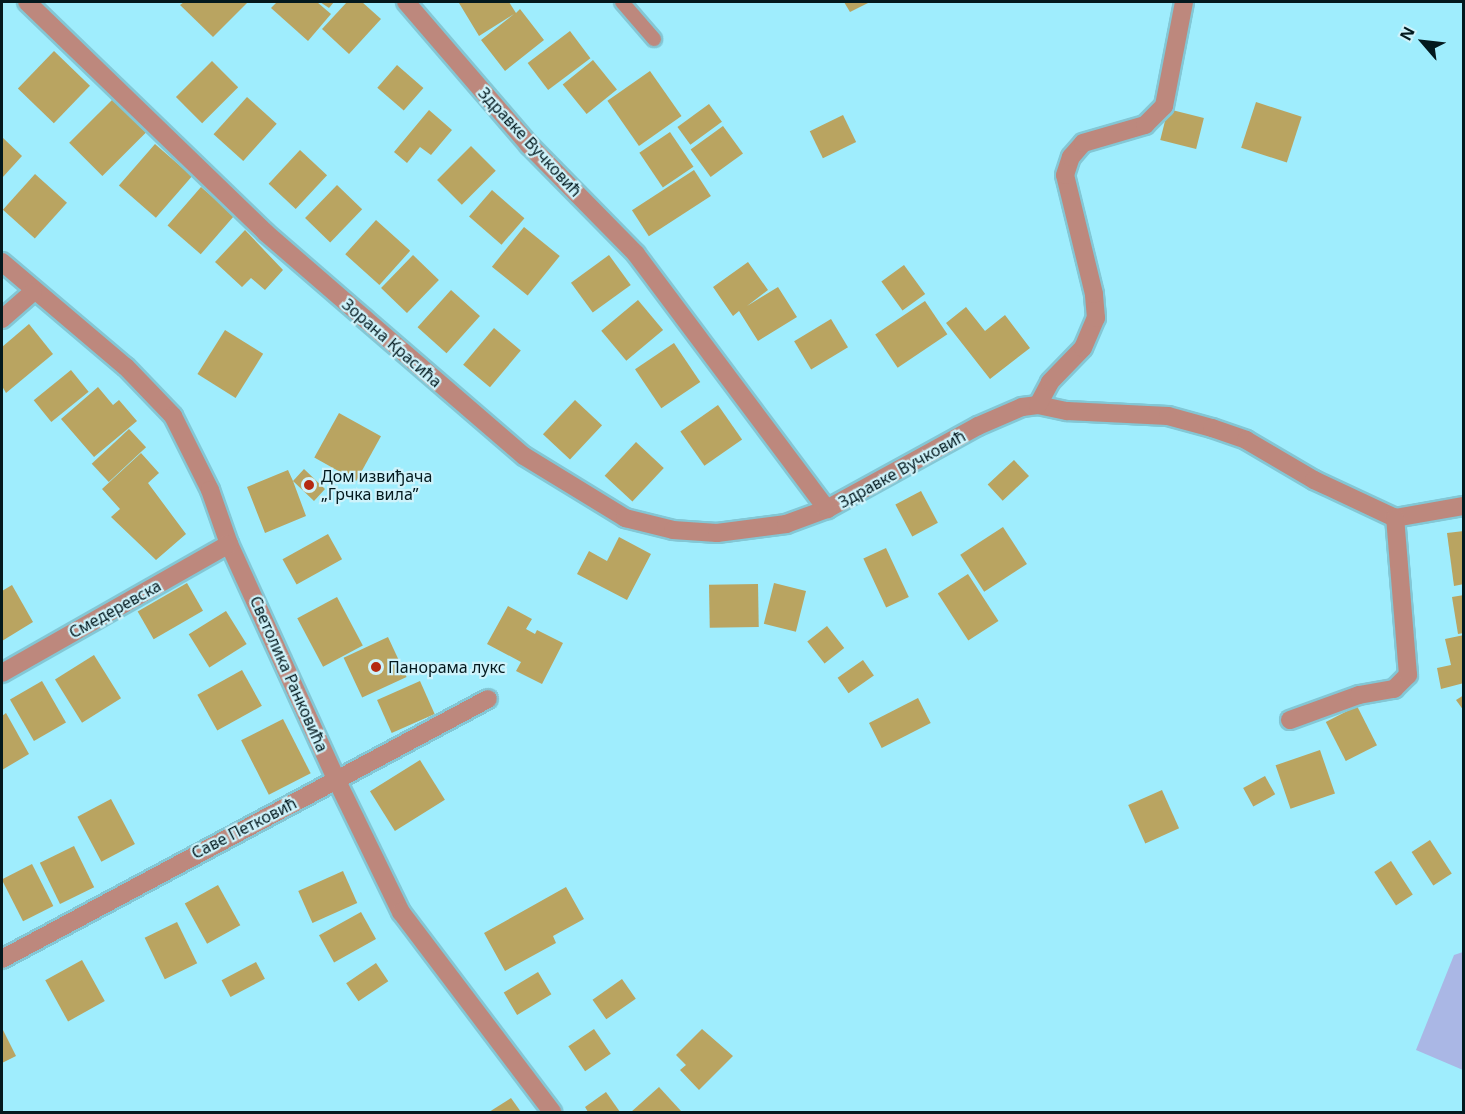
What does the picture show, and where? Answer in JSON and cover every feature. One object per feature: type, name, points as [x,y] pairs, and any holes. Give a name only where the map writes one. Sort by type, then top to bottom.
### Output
[{"type":"street","name":"Зорана Красића","points":[[27,2],[266,233],[524,456],[575,490],[625,518],[674,530],[752,531],[828,509]]},
{"type":"street","name":"Здравке Вучковић","points":[[406,2],[530,145],[636,254],[828,509],[978,426],[1022,407],[1038,405],[1067,411],[1168,416],[1212,428],[1246,440],[1314,480],[1395,518]]},
{"type":"street","points":[[1038,405],[1050,382],[1083,348],[1096,318],[1094,294],[1065,175],[1071,157],[1083,142],[1145,125],[1164,106],[1184,2]]},
{"type":"street","name":"Светолика Ранковића","points":[[2,262],[33,292],[126,367],[173,416],[210,490],[229,544],[336,781],[401,912],[552,1113]]},
{"type":"street","points":[[2,319],[33,292]]},
{"type":"street","points":[[1290,720],[1359,695],[1394,689],[1408,675],[1395,518],[1464,506]]},
{"type":"street","name":"Смедеревска","points":[[2,673],[229,544]]},
{"type":"street","name":"Саве Петковић","points":[[2,959],[194,853],[336,781],[488,699]]},
{"type":"lane","points":[[622,2],[654,39]]},
{"type":"shaded area","points":[[1464,952],[1463,1070],[1416,1050],[1454,955]]},
{"type":"building","points":[[184,2],[248,2],[213,37],[180,5]]},
{"type":"building","points":[[277,2],[317,2],[331,14],[308,41],[271,8]]},
{"type":"building","points":[[320,2],[334,2],[329,8]]},
{"type":"building","points":[[347,2],[362,2],[381,19],[349,54],[322,29]]},
{"type":"building","points":[[509,2],[516,13],[520,9],[544,40],[505,71],[481,40],[514,14],[479,36],[459,3]]},
{"type":"building","points":[[844,2],[870,2],[850,12]]},
{"type":"building","points":[[570,31],[590,58],[548,90],[528,63]]},
{"type":"building","points":[[54,51],[90,86],[54,123],[18,88]]},
{"type":"building","points":[[593,60],[617,90],[587,114],[563,85]]},
{"type":"building","points":[[212,61],[238,87],[202,123],[176,97]]},
{"type":"building","points":[[397,65],[423,88],[404,111],[377,88]]},
{"type":"building","points":[[650,71],[682,116],[639,146],[607,101]]},
{"type":"building","points":[[247,97],[277,124],[243,161],[214,134]]},
{"type":"building","points":[[113,99],[146,132],[102,176],[69,143]]},
{"type":"building","points":[[1256,102],[1302,117],[1287,162],[1241,148]]},
{"type":"building","points":[[709,104],[722,122],[690,145],[677,127]]},
{"type":"building","points":[[1168,109],[1204,118],[1196,149],[1160,140]]},
{"type":"building","points":[[429,110],[452,130],[431,155],[420,147],[407,163],[394,152]]},
{"type":"building","points":[[843,115],[856,142],[823,158],[810,131]]},
{"type":"building","points":[[723,126],[743,154],[711,177],[691,150]]},
{"type":"building","points":[[670,132],[693,167],[663,188],[639,153]]},
{"type":"building","points":[[2,137],[22,156],[2,178]]},
{"type":"building","points":[[155,144],[192,176],[156,218],[119,186]]},
{"type":"building","points":[[471,146],[496,171],[462,205],[437,180]]},
{"type":"building","points":[[300,150],[327,175],[296,209],[269,184]]},
{"type":"building","points":[[694,170],[711,196],[649,236],[632,210]]},
{"type":"building","points":[[35,174],[67,203],[35,238],[3,210]]},
{"type":"building","points":[[337,185],[362,209],[330,242],[305,218]]},
{"type":"building","points":[[201,187],[234,216],[201,254],[168,225]]},
{"type":"building","points":[[492,190],[524,218],[501,245],[469,216]]},
{"type":"building","points":[[376,220],[410,251],[379,285],[345,254]]},
{"type":"building","points":[[524,227],[560,256],[528,296],[492,267]]},
{"type":"building","points":[[245,230],[283,270],[265,290],[251,278],[242,287],[215,262]]},
{"type":"building","points":[[413,255],[439,280],[407,313],[381,288]]},
{"type":"building","points":[[609,255],[631,285],[593,313],[571,283]]},
{"type":"building","points":[[748,262],[768,290],[747,306],[778,287],[797,317],[758,341],[739,311],[733,316],[713,287]]},
{"type":"building","points":[[904,265],[925,294],[903,311],[881,281]]},
{"type":"building","points":[[451,290],[480,316],[447,353],[418,327]]},
{"type":"building","points":[[638,300],[663,330],[626,361],[601,331]]},
{"type":"building","points":[[925,301],[947,334],[898,368],[875,335]]},
{"type":"building","points":[[966,307],[985,331],[1005,315],[1030,348],[990,379],[946,323]]},
{"type":"building","points":[[831,319],[848,347],[811,369],[794,341]]},
{"type":"building","points":[[29,324],[53,354],[6,393],[2,386],[2,347]]},
{"type":"building","points":[[494,328],[521,350],[490,387],[463,365]]},
{"type":"building","points":[[225,330],[263,354],[236,398],[197,374]]},
{"type":"building","points":[[674,343],[700,382],[661,408],[635,369]]},
{"type":"building","points":[[71,370],[89,392],[51,422],[34,400]]},
{"type":"building","points":[[98,387],[113,405],[119,400],[137,421],[94,457],[61,419]]},
{"type":"building","points":[[575,400],[602,425],[570,460],[543,434]]},
{"type":"building","points":[[718,405],[742,439],[704,466],[680,431]]},
{"type":"building","points":[[339,413],[381,436],[356,481],[314,458]]},
{"type":"building","points":[[129,429],[146,447],[109,482],[92,464]]},
{"type":"building","points":[[636,442],[664,468],[632,502],[605,476]]},
{"type":"building","points":[[141,453],[159,473],[148,483],[186,534],[156,560],[111,517],[120,509],[102,489]]},
{"type":"building","points":[[1014,460],[1029,476],[1003,501],[988,485]]},
{"type":"building","name":"Дом извиђача „Грчка вила”","points":[[304,469],[325,489],[314,501],[293,481]]},
{"type":"building","points":[[288,470],[306,516],[265,533],[247,487]]},
{"type":"building","points":[[921,491],[938,523],[912,536],[895,505]]},
{"type":"building","points":[[1003,527],[1027,564],[984,592],[960,555]]},
{"type":"building","points":[[1464,531],[1464,584],[1454,586],[1447,533]]},
{"type":"building","points":[[328,534],[342,559],[297,585],[283,559]]},
{"type":"building","points":[[619,537],[651,554],[627,600],[577,574],[589,551],[607,561]]},
{"type":"building","points":[[886,548],[909,597],[886,608],[863,559]]},
{"type":"building","points":[[968,574],[998,621],[968,641],[938,594]]},
{"type":"building","points":[[187,583],[203,611],[154,639],[138,612]]},
{"type":"building","points":[[774,583],[806,591],[796,632],[764,624]]},
{"type":"building","points":[[758,584],[759,627],[710,628],[709,585]]},
{"type":"building","points":[[12,585],[33,622],[2,641],[2,591]]},
{"type":"building","points":[[1464,595],[1464,633],[1458,634],[1452,597]]},
{"type":"building","points":[[337,597],[363,646],[323,667],[297,618]]},
{"type":"building","points":[[508,606],[532,619],[526,629],[535,634],[537,630],[563,643],[542,684],[516,671],[521,662],[487,644]]},
{"type":"building","points":[[226,611],[247,644],[209,667],[189,634]]},
{"type":"building","points":[[827,626],[844,648],[825,663],[807,641]]},
{"type":"building","points":[[1464,635],[1464,683],[1441,689],[1437,668],[1451,665],[1445,639]]},
{"type":"building","name":"Панорама лукс","points":[[388,637],[407,677],[362,698],[344,658]]},
{"type":"building","points":[[94,655],[121,698],[82,723],[55,679]]},
{"type":"building","points":[[863,660],[874,676],[849,693],[838,678]]},
{"type":"building","points":[[242,670],[262,706],[217,731],[197,695]]},
{"type":"building","points":[[42,681],[66,723],[34,741],[10,700]]},
{"type":"building","points":[[420,681],[435,714],[392,733],[377,700]]},
{"type":"building","points":[[1464,695],[1464,711],[1456,700]]},
{"type":"building","points":[[918,698],[931,723],[882,748],[869,723]]},
{"type":"building","points":[[1357,706],[1377,745],[1346,761],[1326,722]]},
{"type":"building","points":[[6,713],[29,754],[2,770],[2,716]]},
{"type":"building","points":[[283,719],[311,773],[269,795],[241,740]]},
{"type":"building","points":[[1320,750],[1335,793],[1291,809],[1276,765]]},
{"type":"building","points":[[420,760],[445,800],[395,831],[370,791]]},
{"type":"building","points":[[1265,776],[1275,794],[1253,806],[1243,788]]},
{"type":"building","points":[[1162,790],[1179,828],[1145,843],[1128,805]]},
{"type":"building","points":[[111,799],[135,844],[101,862],[77,817]]},
{"type":"building","points":[[1430,840],[1452,874],[1433,886],[1412,852]]},
{"type":"building","points":[[74,846],[94,887],[60,904],[40,863]]},
{"type":"building","points":[[1391,861],[1413,895],[1396,905],[1374,872]]},
{"type":"building","points":[[32,864],[53,906],[23,921],[2,879]]},
{"type":"building","points":[[343,871],[357,903],[312,923],[298,891]]},
{"type":"building","points":[[218,885],[240,925],[207,944],[185,903]]},
{"type":"building","points":[[566,887],[584,919],[553,936],[556,943],[505,971],[484,933]]},
{"type":"building","points":[[361,912],[376,939],[334,962],[319,935]]},
{"type":"building","points":[[177,922],[197,963],[165,979],[145,938]]},
{"type":"building","points":[[82,960],[105,1001],[68,1021],[45,980]]},
{"type":"building","points":[[256,962],[265,979],[230,997],[222,980]]},
{"type":"building","points":[[376,963],[388,981],[358,1001],[346,983]]},
{"type":"building","points":[[538,972],[551,994],[517,1015],[504,993]]},
{"type":"building","points":[[622,979],[636,999],[606,1019],[593,1000]]},
{"type":"building","points":[[2,1028],[16,1056],[2,1063]]},
{"type":"building","points":[[594,1029],[611,1054],[585,1071],[568,1046]]},
{"type":"building","points":[[702,1029],[733,1056],[699,1090],[680,1070],[686,1065],[676,1055]]},
{"type":"building","points":[[659,1087],[681,1111],[631,1112]]},
{"type":"building","points":[[606,1092],[620,1112],[588,1112],[585,1107]]},
{"type":"building","points":[[511,1098],[521,1112],[489,1112]]},
{"type":"place","name":"Дом извиђача „Грчка вила”","points":[[309,485]]},
{"type":"place","name":"Панорама лукс","points":[[376,667]]}]
